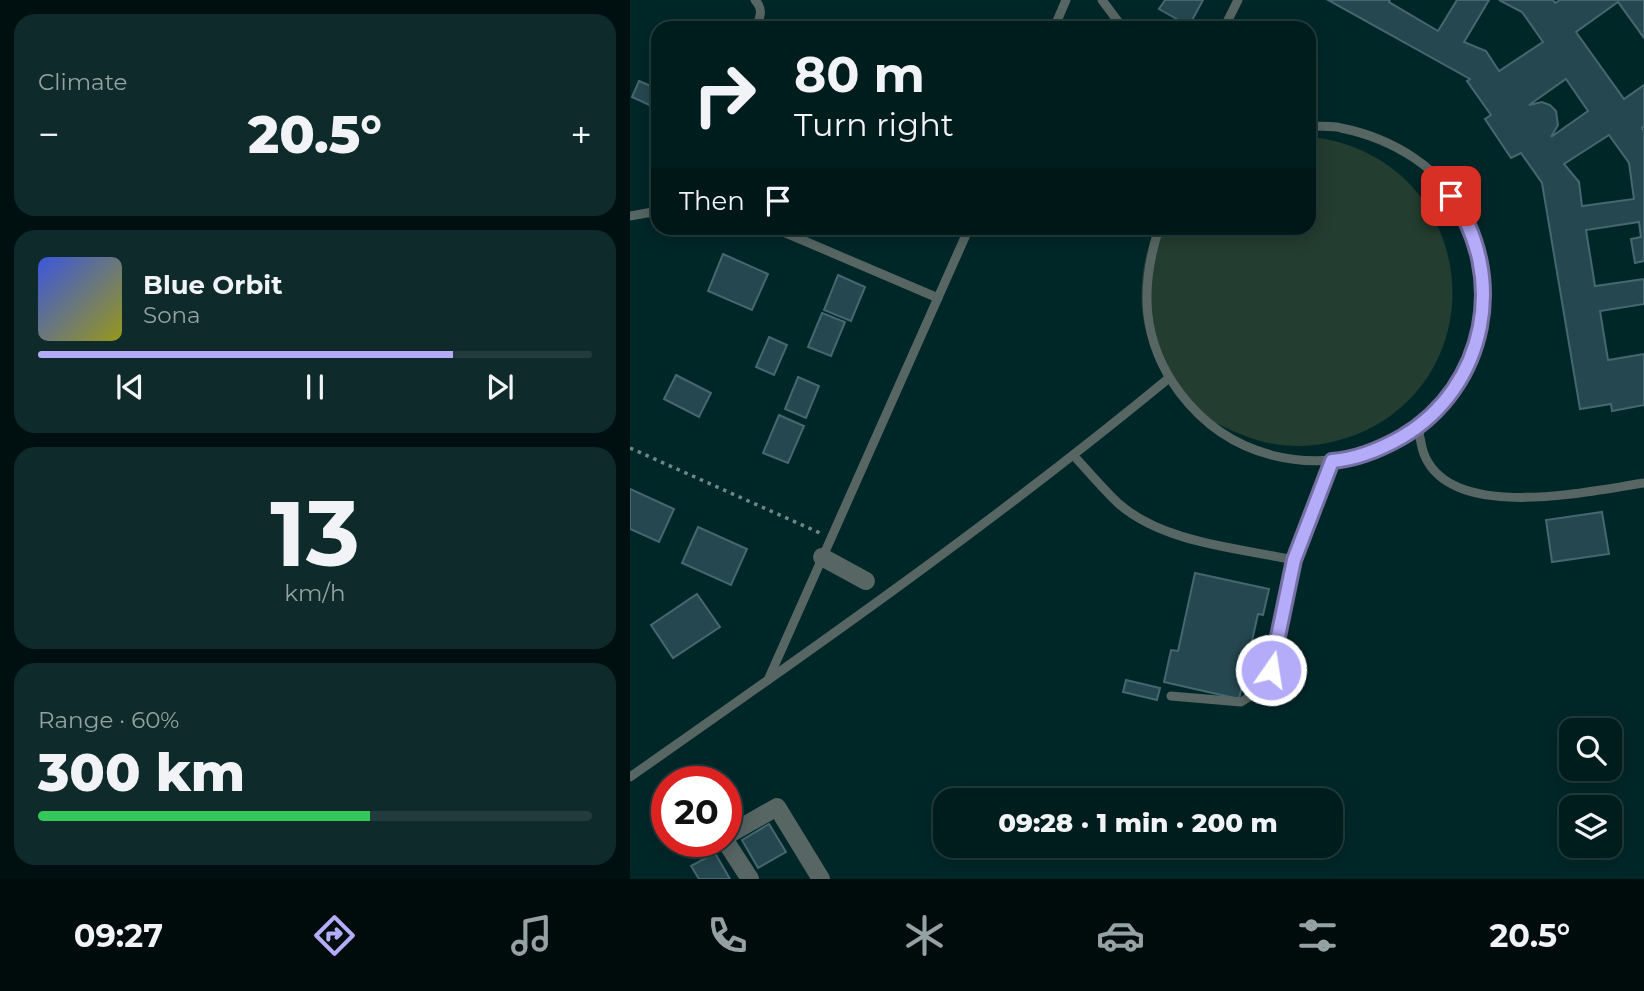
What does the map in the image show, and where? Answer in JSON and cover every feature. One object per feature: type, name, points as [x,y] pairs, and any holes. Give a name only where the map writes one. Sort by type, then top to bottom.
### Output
[{"type":"street","points":[[822,557],[866,581]]},
{"type":"street","points":[[742,827],[776,807],[821,879]]},
{"type":"street","points":[[736,857],[750,879]]},
{"type":"lane","points":[[755,0],[761,15],[759,21]]},
{"type":"lane","points":[[1057,21],[1066,0]]},
{"type":"lane","points":[[1102,0],[1118,21]]},
{"type":"lane","points":[[1228,21],[1238,0]]},
{"type":"lane","points":[[1157,235],[1150,257],[1146,298],[1156,349],[1169,378],[1193,410],[1225,436],[1262,454],[1303,462],[1332,461],[1383,449],[1418,428],[1439,409],[1456,388],[1470,363],[1479,337],[1484,310],[1484,282],[1477,246],[1455,201],[1440,181],[1412,156],[1379,138],[1338,127],[1316,126]]},
{"type":"lane","points":[[630,216],[651,212]]},
{"type":"lane","points":[[790,235],[938,298]]},
{"type":"lane","points":[[768,680],[966,235]]},
{"type":"lane","points":[[630,777],[768,680],[1074,456],[1169,378]]},
{"type":"lane","points":[[1418,428],[1424,455],[1437,472],[1454,486],[1488,496],[1547,497],[1644,483]]},
{"type":"lane","points":[[1074,456],[1120,505],[1150,524],[1176,535],[1294,560]]},
{"type":"lane","points":[[1171,696],[1241,702],[1257,692],[1271,670],[1294,560],[1332,461]]},
{"type":"path","points":[[630,448],[830,538]]},
{"type":"green space","points":[[1316,138],[1343,143],[1389,166],[1415,189],[1425,203],[1442,237],[1451,273],[1452,308],[1444,342],[1430,374],[1407,401],[1378,424],[1343,439],[1317,445],[1278,445],[1253,439],[1220,425],[1195,409],[1154,350],[1143,319],[1142,303],[1143,270],[1153,235],[1316,235]]},
{"type":"building","points":[[1165,0],[1203,0],[1192,21],[1180,21],[1159,9]]},
{"type":"building","points":[[1328,0],[1390,0],[1389,2],[1438,31],[1457,0],[1489,0],[1464,42],[1486,51],[1499,71],[1543,42],[1522,12],[1499,0],[1553,0],[1555,3],[1560,0],[1644,0],[1644,38],[1618,2],[1576,32],[1624,99],[1644,85],[1644,261],[1635,263],[1631,239],[1641,237],[1639,222],[1586,230],[1595,286],[1644,279],[1644,304],[1600,311],[1608,360],[1644,354],[1644,405],[1612,411],[1611,404],[1580,409],[1542,183],[1521,153],[1511,158],[1485,119],[1491,115],[1467,81],[1470,79]],"holes":[[[1566,79],[1588,111],[1551,137],[1558,125],[1556,111],[1542,102],[1529,105]],[[1609,135],[1629,163],[1634,199],[1582,206],[1579,182],[1564,164]]]},
{"type":"building","points":[[639,81],[651,86],[651,106],[632,97]]},
{"type":"building","points":[[723,254],[768,274],[752,310],[708,291]]},
{"type":"building","points":[[838,275],[865,287],[851,321],[824,310]]},
{"type":"building","points":[[822,313],[845,322],[831,356],[808,347]]},
{"type":"building","points":[[769,337],[787,345],[774,375],[756,367]]},
{"type":"building","points":[[676,375],[711,393],[699,417],[664,399]]},
{"type":"building","points":[[798,377],[819,386],[806,418],[785,409]]},
{"type":"building","points":[[779,415],[804,426],[788,463],[763,453]]},
{"type":"building","points":[[630,489],[674,509],[659,542],[630,529]]},
{"type":"building","points":[[1602,512],[1609,554],[1552,562],[1546,520]]},
{"type":"building","points":[[698,527],[747,549],[731,585],[682,563]]},
{"type":"building","points":[[1195,573],[1269,589],[1263,615],[1258,614],[1239,699],[1164,682],[1171,650],[1178,651]]},
{"type":"building","points":[[697,594],[720,627],[673,658],[651,625]]},
{"type":"building","points":[[1126,680],[1160,688],[1157,700],[1123,692]]},
{"type":"building","points":[[769,824],[786,852],[758,868],[742,840]]},
{"type":"building","points":[[708,857],[717,857],[730,879],[699,879],[691,866]]},
{"type":"route","points":[[1271,670],[1294,560],[1332,461],[1383,449],[1418,428],[1439,409],[1456,388],[1470,363],[1484,310],[1484,282],[1477,246],[1462,211],[1451,196]]}]
